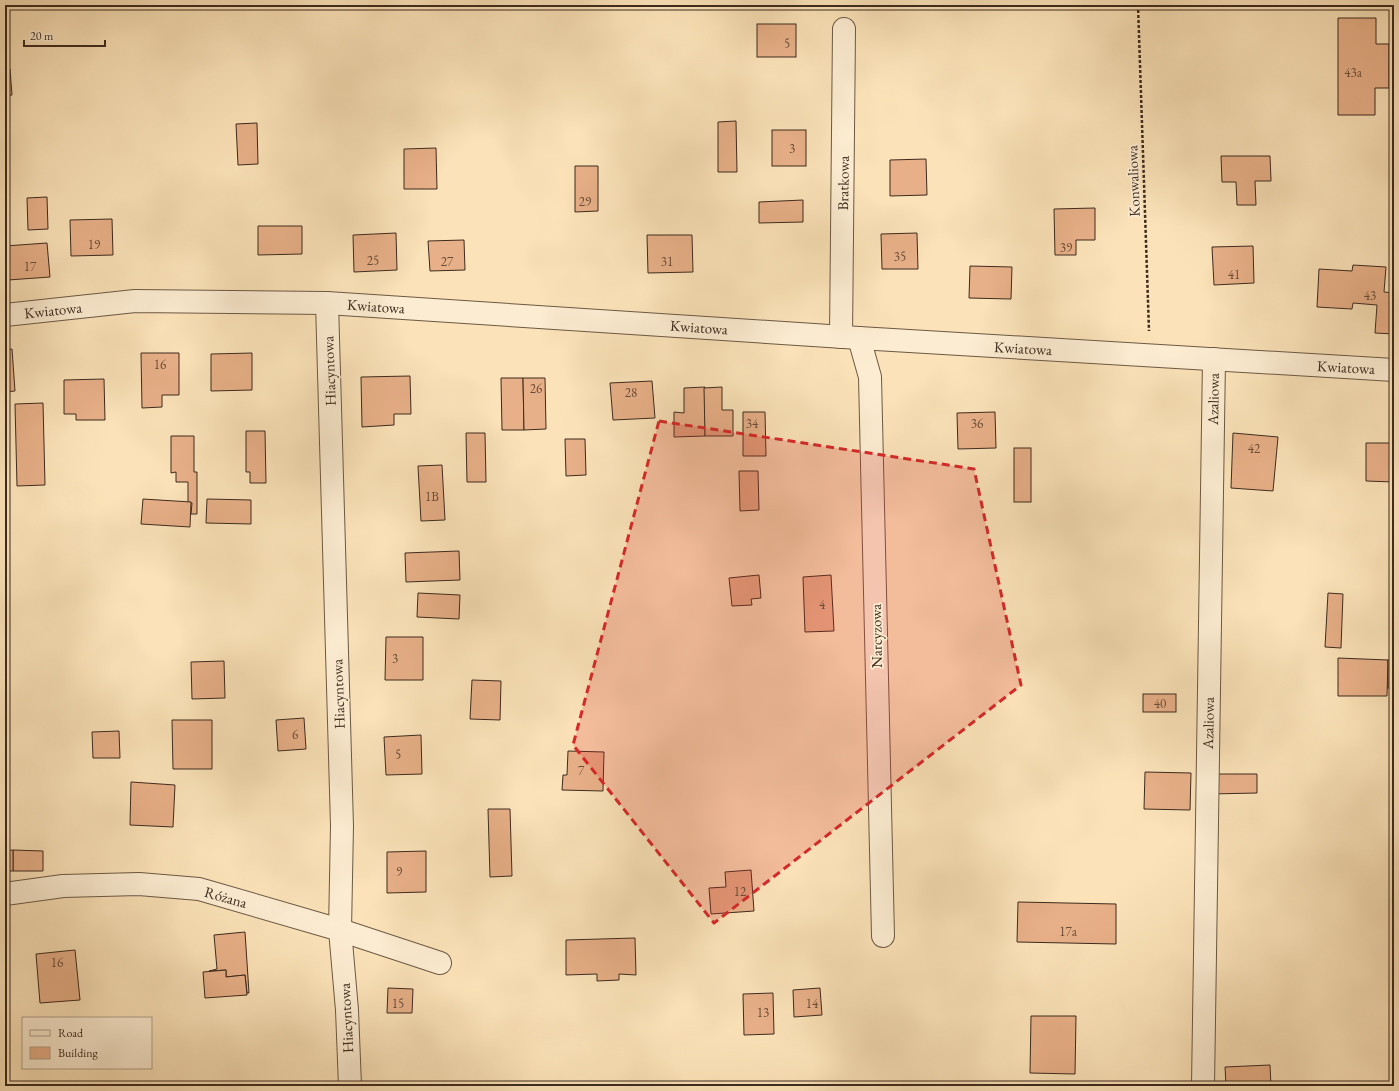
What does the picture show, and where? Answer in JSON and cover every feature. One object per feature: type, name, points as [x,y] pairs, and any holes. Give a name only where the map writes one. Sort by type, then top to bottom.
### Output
[{"type":"street","name":"Bratkowa","points":[[844,29],[850,338]]},
{"type":"street","name":"Kwiatowa","points":[[5,315],[135,300],[327,302],[850,338],[1394,370]]},
{"type":"street","name":"Hiacyntowa","points":[[327,302],[342,826],[340,930],[347,1010],[350,1086]]},
{"type":"street","name":"Narcyzowa","points":[[850,338],[870,377],[883,936]]},
{"type":"street","name":"Azaliowa","points":[[1203,1086],[1214,359]]},
{"type":"street","name":"Różana","points":[[5,894],[63,886],[139,884],[199,889],[340,930],[440,963]]},
{"type":"path","name":"Konwaliowa","points":[[1138,5],[1150,356]]},
{"type":"highlighted area","points":[[659,421],[974,469],[1021,685],[714,923],[573,745]]},
{"type":"building","points":[[1338,18],[1376,18],[1376,44],[1389,44],[1389,88],[1375,88],[1375,115],[1338,115]]},
{"type":"building","points":[[757,24],[796,24],[796,57],[757,57]]},
{"type":"building","points":[[5,69],[10,69],[12,95],[5,96]]},
{"type":"building","points":[[736,121],[737,172],[718,172],[718,122]]},
{"type":"building","points":[[257,123],[258,164],[238,165],[236,124]]},
{"type":"building","points":[[772,130],[806,130],[806,166],[772,166]]},
{"type":"building","points":[[436,148],[437,189],[404,189],[404,149]]},
{"type":"building","points":[[1221,156],[1270,156],[1271,181],[1255,181],[1256,205],[1237,205],[1236,182],[1222,182]]},
{"type":"building","points":[[926,159],[927,195],[890,196],[890,160]]},
{"type":"building","points":[[575,166],[598,166],[598,211],[575,212]]},
{"type":"building","points":[[47,197],[48,229],[28,230],[27,198]]},
{"type":"building","points":[[803,200],[803,222],[759,223],[759,202]]},
{"type":"building","points":[[1095,208],[1095,240],[1076,240],[1076,255],[1055,255],[1054,209]]},
{"type":"building","points":[[112,219],[113,255],[71,256],[70,220]]},
{"type":"building","points":[[258,226],[302,226],[302,254],[258,255]]},
{"type":"building","points":[[396,233],[397,270],[354,272],[353,235]]},
{"type":"building","points":[[917,233],[918,269],[882,269],[881,234]]},
{"type":"building","points":[[647,235],[692,235],[693,272],[648,273]]},
{"type":"building","points":[[464,240],[465,270],[430,271],[428,241]]},
{"type":"building","points":[[47,243],[50,277],[8,280],[5,246]]},
{"type":"building","points":[[1253,246],[1254,283],[1214,285],[1212,247]]},
{"type":"building","points":[[1353,265],[1386,267],[1384,292],[1394,293],[1394,334],[1375,333],[1377,305],[1353,303],[1352,309],[1317,307],[1319,269],[1352,271]]},
{"type":"building","points":[[970,266],[1012,267],[1011,299],[969,298]]},
{"type":"building","points":[[12,349],[15,391],[5,392],[5,350]]},
{"type":"building","points":[[141,353],[179,353],[179,395],[162,395],[162,407],[142,408]]},
{"type":"building","points":[[252,353],[252,390],[211,391],[211,354]]},
{"type":"building","points":[[410,376],[411,414],[394,414],[394,425],[362,427],[361,377]]},
{"type":"building","points":[[501,378],[523,378],[524,430],[502,430]]},
{"type":"building","points":[[523,378],[545,378],[546,429],[524,430]]},
{"type":"building","points":[[104,379],[105,420],[76,420],[76,414],[64,414],[64,380]]},
{"type":"building","points":[[652,381],[655,418],[613,420],[610,383]]},
{"type":"building","points":[[705,387],[705,436],[674,437],[674,412],[684,413],[684,388]]},
{"type":"building","points":[[722,387],[722,410],[733,410],[733,436],[705,436],[704,388]]},
{"type":"building","points":[[43,403],[45,485],[17,486],[15,404]]},
{"type":"building","points":[[743,412],[765,412],[766,456],[743,456]]},
{"type":"building","points":[[995,412],[996,448],[958,449],[957,413]]},
{"type":"building","points":[[246,431],[265,431],[266,483],[250,483],[250,472],[246,472]]},
{"type":"building","points":[[466,433],[485,433],[486,482],[467,482]]},
{"type":"building","points":[[1233,433],[1278,437],[1273,491],[1231,488]]},
{"type":"building","points":[[171,436],[194,436],[194,472],[197,472],[197,514],[191,514],[192,503],[188,502],[188,482],[176,482],[176,472],[171,473]]},
{"type":"building","points":[[565,439],[585,439],[586,475],[566,476]]},
{"type":"building","points":[[1366,443],[1394,443],[1394,482],[1366,481]]},
{"type":"building","points":[[1014,448],[1031,448],[1031,502],[1014,502]]},
{"type":"building","points":[[442,465],[445,520],[421,521],[418,466]]},
{"type":"building","points":[[739,471],[758,471],[759,510],[740,511]]},
{"type":"building","points":[[143,499],[191,502],[190,527],[141,524]]},
{"type":"building","points":[[207,499],[251,500],[251,524],[206,523]]},
{"type":"building","points":[[459,551],[460,580],[406,582],[405,553]]},
{"type":"building","points":[[759,575],[761,598],[751,599],[752,605],[732,606],[729,578]]},
{"type":"building","points":[[831,575],[834,631],[805,632],[803,577]]},
{"type":"building","points":[[418,593],[460,595],[459,619],[417,617]]},
{"type":"building","points":[[1328,593],[1343,594],[1341,648],[1325,647]]},
{"type":"building","points":[[1394,602],[1394,636],[1391,636]]},
{"type":"building","points":[[386,637],[423,637],[423,680],[385,680]]},
{"type":"building","points":[[1338,658],[1388,660],[1387,696],[1338,696]]},
{"type":"building","points":[[1388,660],[1394,660],[1394,688],[1388,688]]},
{"type":"building","points":[[224,661],[225,698],[192,699],[191,662]]},
{"type":"building","points":[[472,680],[501,681],[500,720],[470,719]]},
{"type":"building","points":[[1143,694],[1176,694],[1176,712],[1143,712]]},
{"type":"building","points":[[304,718],[306,749],[278,751],[276,720]]},
{"type":"building","points":[[172,720],[212,720],[212,769],[173,769]]},
{"type":"building","points":[[119,731],[120,758],[93,758],[92,732]]},
{"type":"building","points":[[421,735],[422,774],[386,775],[384,737]]},
{"type":"building","points":[[568,751],[604,752],[603,791],[562,790],[563,775],[567,775]]},
{"type":"building","points":[[1145,772],[1191,773],[1190,810],[1144,809]]},
{"type":"building","points":[[1210,774],[1257,774],[1257,793],[1210,794]]},
{"type":"building","points":[[131,782],[175,785],[173,827],[130,825]]},
{"type":"building","points":[[488,809],[510,809],[512,876],[490,877]]},
{"type":"building","points":[[13,850],[43,851],[43,871],[13,871]]},
{"type":"building","points":[[13,850],[13,871],[5,871],[5,851]]},
{"type":"building","points":[[426,851],[426,892],[387,893],[387,852]]},
{"type":"building","points":[[751,870],[754,911],[711,914],[709,888],[726,887],[725,872]]},
{"type":"building","points":[[1018,902],[1116,904],[1116,944],[1017,942]]},
{"type":"building","points":[[245,932],[249,993],[247,993],[245,975],[226,977],[226,970],[209,971],[217,969],[214,935]]},
{"type":"building","points":[[635,938],[636,975],[619,974],[619,980],[597,981],[597,974],[566,975],[566,940]]},
{"type":"building","points":[[75,950],[80,1000],[40,1003],[36,954]]},
{"type":"building","points":[[226,970],[226,977],[245,975],[247,995],[205,998],[203,972]]},
{"type":"building","points":[[388,988],[413,989],[412,1013],[387,1013]]},
{"type":"building","points":[[820,988],[822,1015],[794,1017],[793,990]]},
{"type":"building","points":[[773,993],[774,1034],[744,1035],[743,994]]},
{"type":"building","points":[[1031,1016],[1076,1016],[1075,1074],[1030,1073]]},
{"type":"building","points":[[1270,1065],[1271,1086],[1226,1086],[1225,1067]]},
{"type":"building","points":[[571,1084],[604,1085],[604,1086],[571,1086]]}]
